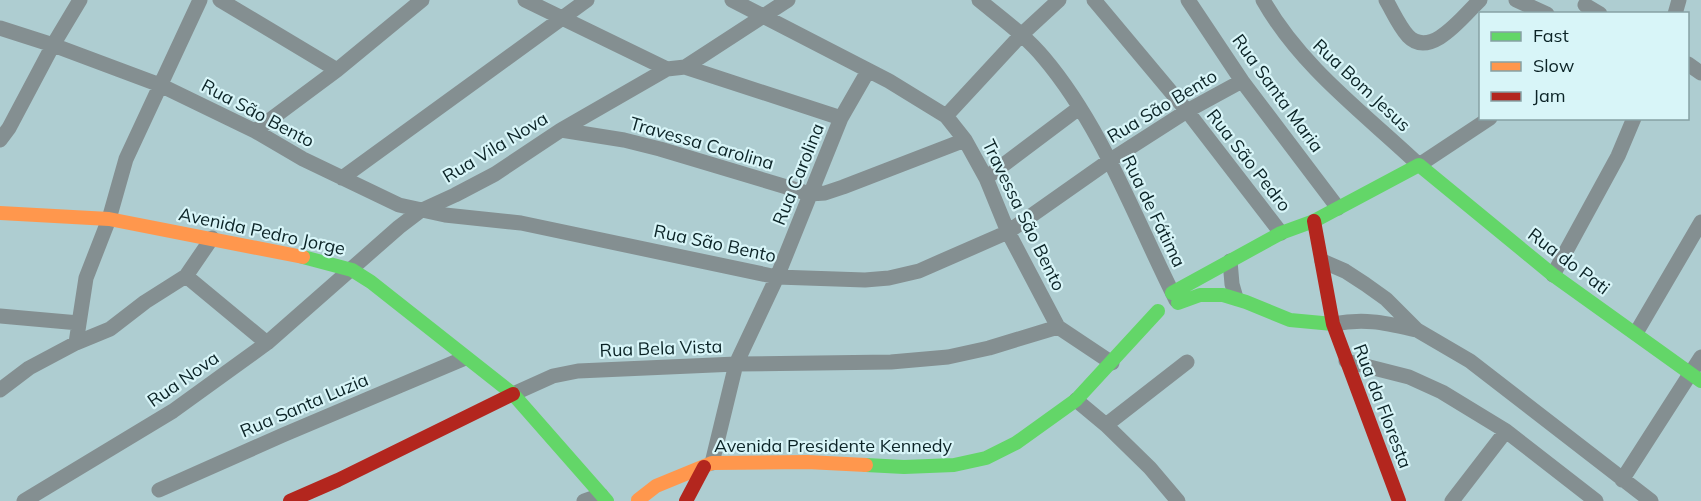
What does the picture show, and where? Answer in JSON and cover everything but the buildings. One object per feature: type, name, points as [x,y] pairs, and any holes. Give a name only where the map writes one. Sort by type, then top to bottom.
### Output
[{"type":"street","points":[[0,140],[9,128],[80,0]]},
{"type":"street","points":[[76,343],[86,278],[109,219],[126,159],[200,0]]},
{"type":"street","points":[[220,0],[337,70]]},
{"type":"street","points":[[255,131],[337,70],[422,0]]},
{"type":"street","points":[[525,0],[667,69],[685,67],[842,118]]},
{"type":"street","points":[[342,178],[587,0]]},
{"type":"street","name":"Travessa São Bento","points":[[732,0],[889,81],[946,116],[965,140],[986,178],[1008,232],[1058,327]]},
{"type":"street","points":[[685,67],[788,0]]},
{"type":"street","name":"Rua de Fátima","points":[[979,0],[1022,34],[1044,58],[1079,108],[1109,161],[1175,298]]},
{"type":"street","points":[[946,116],[1022,34],[1059,0]]},
{"type":"street","name":"Rua São Pedro","points":[[1094,0],[1187,111],[1281,233]]},
{"type":"street","name":"Rua Santa Maria","points":[[1188,0],[1242,81],[1338,208]]},
{"type":"street","name":"Rua Bom Jesus","points":[[1263,0],[1275,21],[1308,64],[1419,165]]},
{"type":"street","points":[[1386,0],[1407,35],[1423,44],[1443,36],[1480,0]]},
{"type":"street","points":[[1516,0],[1543,12]]},
{"type":"street","name":"Rua São Bento","points":[[0,28],[160,85],[255,131],[303,159],[399,205],[420,211],[521,223],[777,277],[865,280],[889,278],[919,271],[1008,232],[1109,161],[1187,111],[1242,81]]},
{"type":"street","name":"Rua Vila Nova","points":[[352,270],[420,211],[495,174],[561,130],[667,69]]},
{"type":"street","name":"Rua Carolina","points":[[708,465],[736,364],[777,277],[842,118],[868,71]]},
{"type":"street","points":[[986,178],[1079,108]]},
{"type":"street","points":[[1175,298],[1230,261],[1281,233],[1314,221],[1419,165],[1487,120]]},
{"type":"street","points":[[1553,274],[1618,156],[1633,120]]},
{"type":"street","name":"Travessa Carolina","points":[[561,130],[624,140],[660,149],[810,194],[825,193],[843,187],[965,140]]},
{"type":"street","name":"Rua do Pati","points":[[1419,165],[1553,274],[1695,377]]},
{"type":"street","name":"Avenida Pedro Jorge","points":[[0,213],[109,219],[319,260],[352,270],[371,282],[513,394],[604,498]]},
{"type":"street","name":"Rua da Floresta","points":[[1314,221],[1333,324],[1399,501]]},
{"type":"street","points":[[1636,333],[1701,222]]},
{"type":"street","points":[[0,390],[29,368],[76,343],[110,329],[186,276],[212,238]]},
{"type":"street","points":[[1230,261],[1236,298]]},
{"type":"street","points":[[1322,261],[1345,271],[1386,299],[1417,330],[1470,361],[1651,501]]},
{"type":"street","name":"Rua Nova","points":[[24,501],[173,411],[267,343],[352,270]]},
{"type":"street","points":[[186,276],[267,343]]},
{"type":"street","points":[[1175,298],[1216,294],[1236,298],[1291,320],[1333,324],[1371,320],[1417,330]]},
{"type":"street","name":"Avenida Presidente Kennedy","points":[[637,501],[656,486],[708,465],[807,462],[904,467],[954,465],[986,458],[1016,443],[1076,400],[1158,311],[1175,298]]},
{"type":"street","points":[[0,316],[79,323]]},
{"type":"street","points":[[1058,327],[1112,363]]},
{"type":"street","name":"Rua Bela Vista","points":[[290,501],[553,376],[578,371],[736,364],[880,362],[948,357],[989,348],[1058,327]]},
{"type":"street","points":[[1622,480],[1695,377],[1701,357]]},
{"type":"street","name":"Rua Santa Luzia","points":[[159,490],[465,358]]},
{"type":"street","points":[[1346,361],[1409,377],[1442,392],[1506,431],[1593,500]]},
{"type":"street","points":[[1106,425],[1187,362]]},
{"type":"street","points":[[1076,400],[1106,425],[1150,468],[1178,501]]},
{"type":"street","points":[[1452,501],[1506,431]]},
{"type":"street","name":"Avenida Presidente Kennedy","points":[[686,501],[708,465]]},
{"type":"street","points":[[584,501],[604,498]]},
{"type":"traffic: fast","points":[[1172,293],[1281,233],[1314,221],[1419,165],[1553,275],[1701,381]]},
{"type":"traffic: fast","points":[[303,257],[352,270],[371,282],[513,394],[607,501]]},
{"type":"traffic: fast","points":[[1178,303],[1200,295],[1223,295],[1290,320],[1333,324]]},
{"type":"traffic: fast","points":[[866,465],[904,467],[954,465],[986,458],[1016,443],[1076,400],[1158,311]]},
{"type":"traffic: slow","points":[[0,213],[109,219],[303,257]]},
{"type":"traffic: slow","points":[[638,500],[656,486],[712,463],[807,462],[866,465]]},
{"type":"traffic: jam","points":[[1314,221],[1333,324],[1399,501]]},
{"type":"traffic: jam","points":[[290,501],[338,480],[513,394]]},
{"type":"traffic: jam","points":[[686,501],[704,467]]}]
